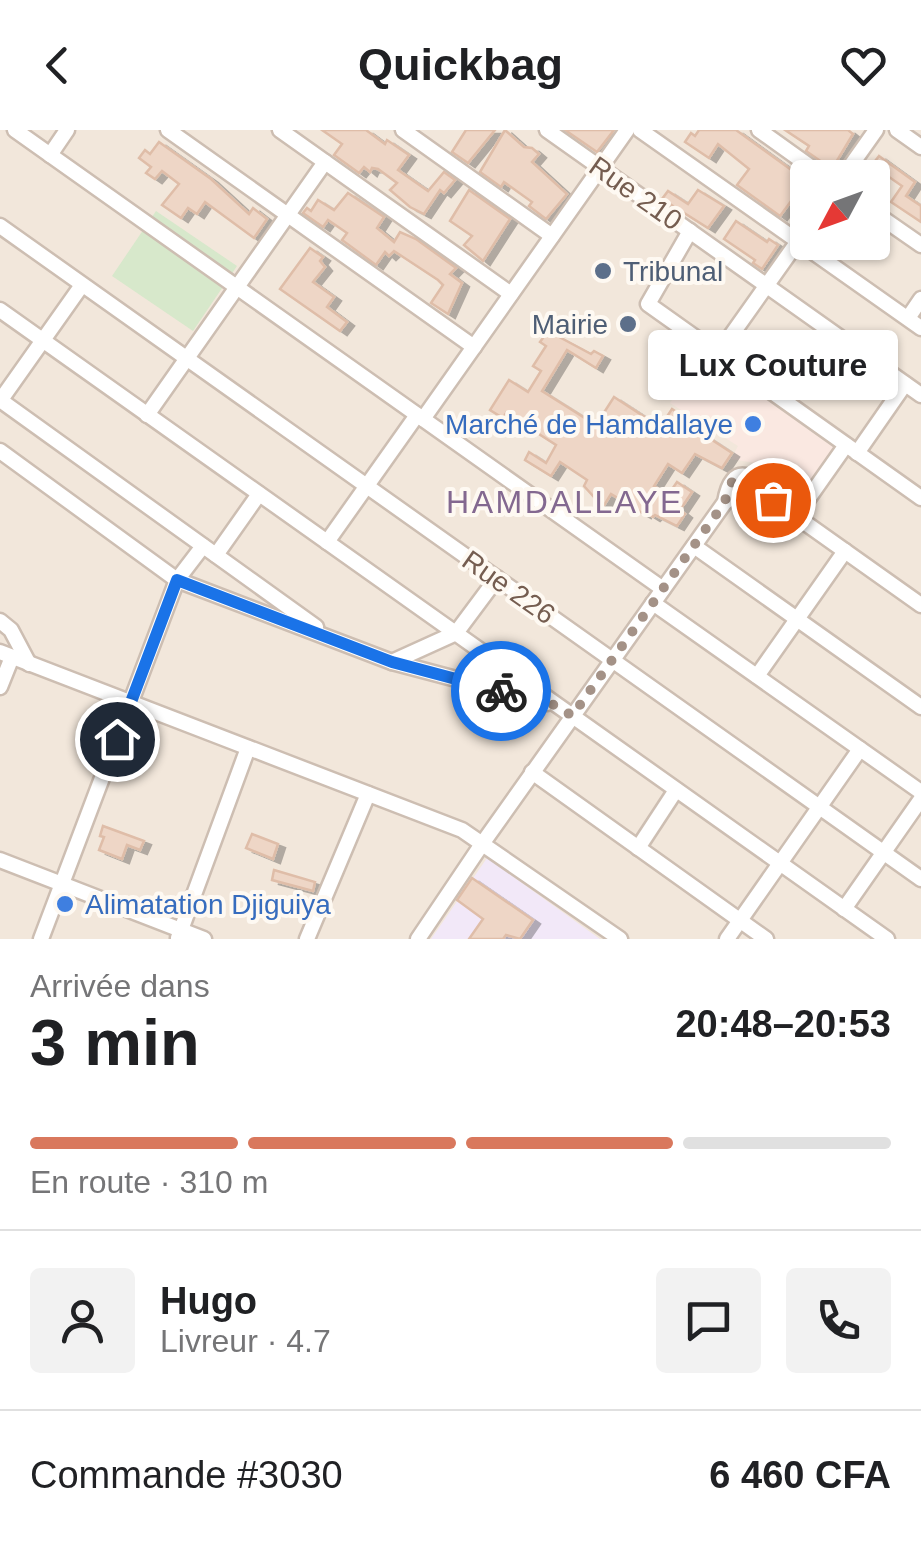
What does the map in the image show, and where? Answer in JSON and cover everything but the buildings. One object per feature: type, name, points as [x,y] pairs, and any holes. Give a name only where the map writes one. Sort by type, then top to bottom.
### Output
[{"type":"street","points":[[15,130],[663,590]]},
{"type":"street","points":[[50,155],[68,130]]},
{"type":"street","points":[[168,130],[474,347]]},
{"type":"street","points":[[280,130],[511,294]]},
{"type":"street","points":[[403,130],[552,236]]},
{"type":"street","name":"Rue 210","points":[[548,130],[921,395]]},
{"type":"street","points":[[327,542],[474,347],[626,130]]},
{"type":"street","points":[[640,130],[790,235]]},
{"type":"street","points":[[759,130],[801,160]]},
{"type":"street","points":[[855,160],[876,130]]},
{"type":"street","points":[[897,130],[921,147]]},
{"type":"street","points":[[148,415],[325,162]]},
{"type":"street","points":[[890,223],[921,245]]},
{"type":"street","name":"Rue 226","points":[[0,226],[921,879]]},
{"type":"street","points":[[690,231],[648,304],[921,498]]},
{"type":"street","points":[[718,354],[790,252]]},
{"type":"street","points":[[825,260],[921,328]]},
{"type":"street","points":[[82,284],[0,401],[333,639]]},
{"type":"street","points":[[908,318],[921,300]]},
{"type":"street","points":[[0,310],[887,939]]},
{"type":"street","points":[[796,516],[906,384]]},
{"type":"street","points":[[0,451],[177,580],[392,662],[558,706]]},
{"type":"street","points":[[418,939],[725,502],[743,491],[773,500],[921,605]]},
{"type":"street","points":[[41,939],[177,580],[210,550],[259,494]]},
{"type":"street","points":[[694,546],[921,706]]},
{"type":"street","points":[[757,676],[845,551]]},
{"type":"street","points":[[392,662],[456,634],[497,578]]},
{"type":"street","points":[[653,603],[921,796],[844,908]]},
{"type":"street","points":[[0,621],[11,630],[29,664]]},
{"type":"street","points":[[0,687],[6,654],[462,830],[620,939]]},
{"type":"street","points":[[180,935],[248,748]]},
{"type":"street","points":[[727,939],[860,750]]},
{"type":"street","points":[[532,772],[766,939]]},
{"type":"street","points":[[638,848],[676,790]]},
{"type":"street","points":[[307,939],[368,794]]},
{"type":"street","points":[[0,860],[180,935],[204,939]]},
{"type":"shaded area","points":[[0,130],[921,130],[921,939],[0,939]]},
{"type":"shaded area","name":"Marché de Hamdallaye","points":[[702,354],[836,449],[798,502],[776,487],[755,463],[731,459],[738,446],[670,403]]},
{"type":"shaded area","points":[[487,858],[600,939],[431,939]]},
{"type":"green space","points":[[156,211],[237,266],[193,331],[112,276]]},
{"type":"way so far","points":[[501,691],[558,706],[572,716],[725,502],[736,478],[749,475],[758,480],[773,500]]},
{"type":"place","name":"Tribunal","points":[[603,271]]},
{"type":"place","name":"Mairie","points":[[628,324]]},
{"type":"place","name":"Marché de Hamdallaye","points":[[753,424]]},
{"type":"place","name":"Lux Couture","points":[[773,500]]},
{"type":"place","name":"Alimatation Djiguiya","points":[[65,904]]},
{"type":"district","name":"HAMDALLAYE","points":[[565,502]]},
{"type":"route","points":[[117,739],[177,580],[392,662],[501,691]]}]
